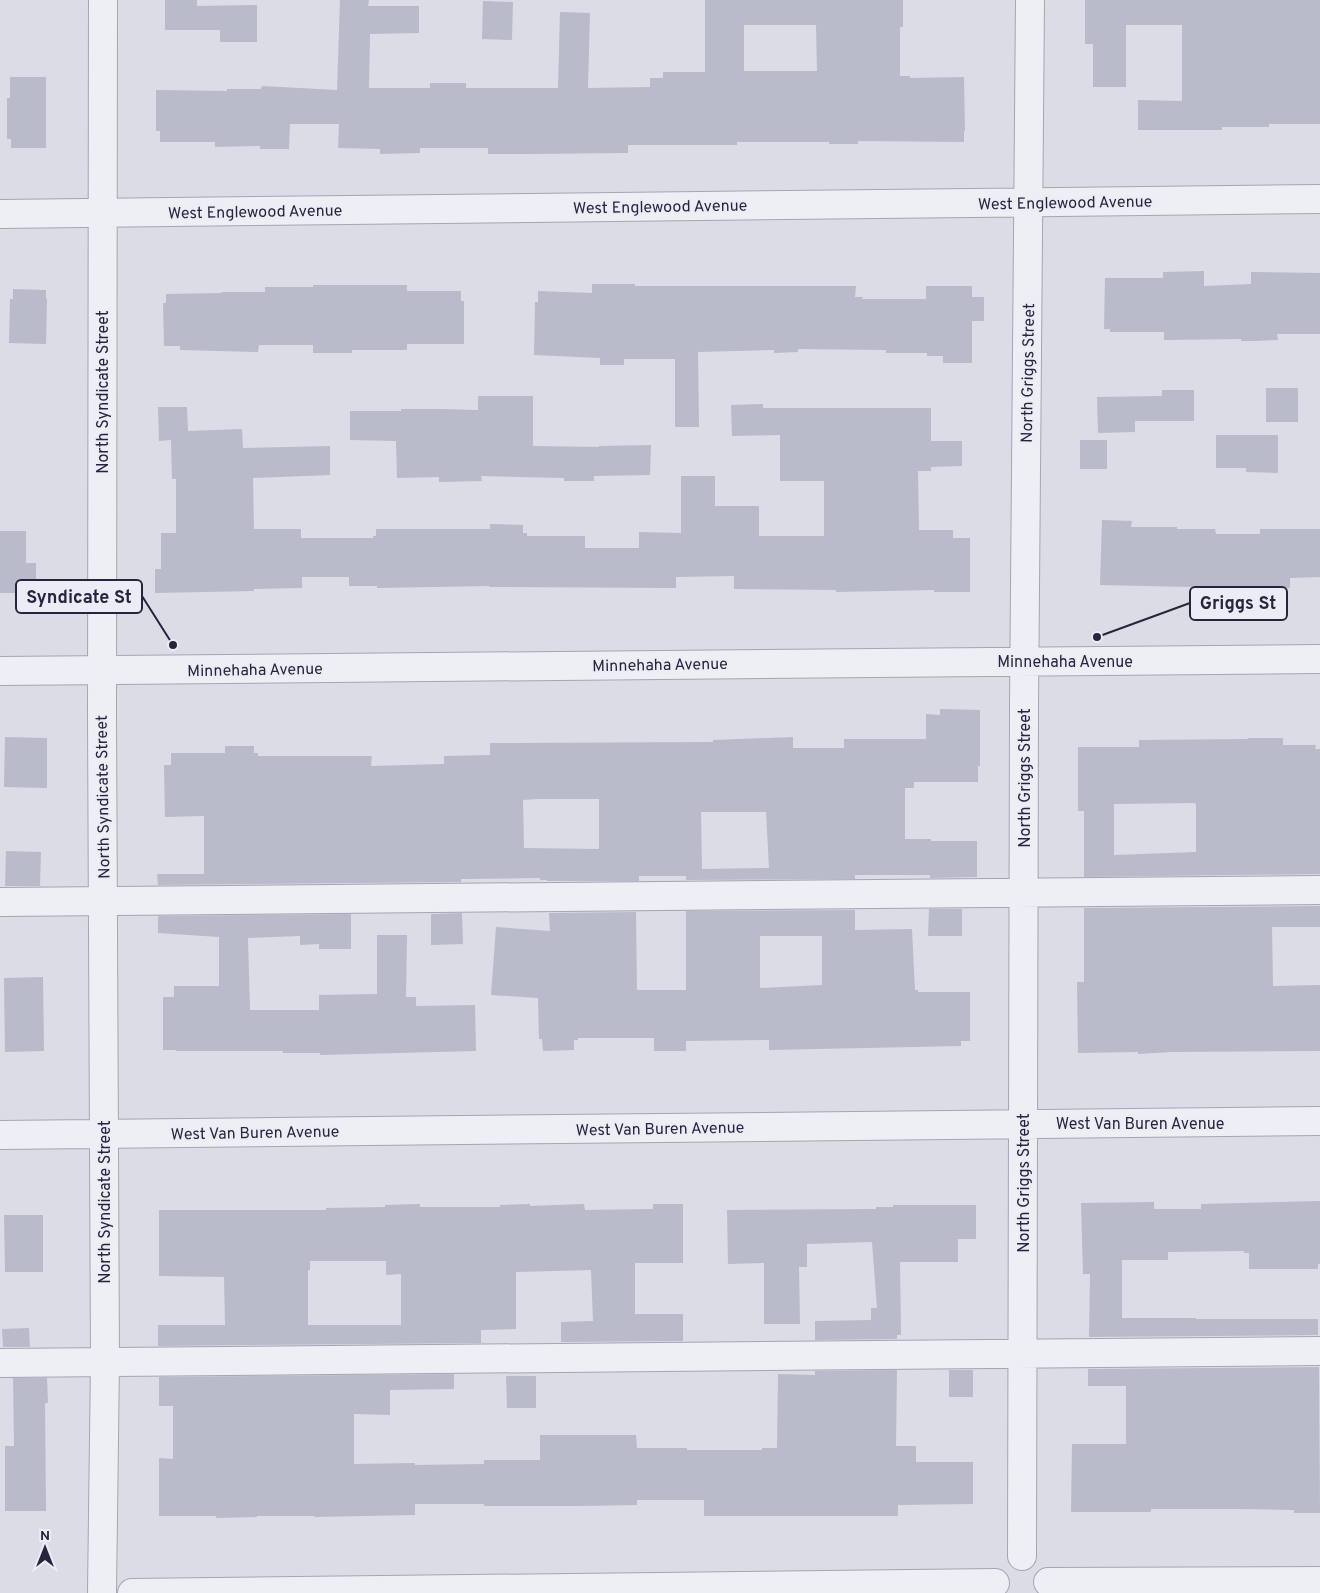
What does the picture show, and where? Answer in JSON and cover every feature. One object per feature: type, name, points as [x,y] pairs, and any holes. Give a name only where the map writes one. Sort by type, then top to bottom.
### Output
[{"type":"street","name":"North Syndicate Street","points":[[102,1593],[105,1362],[102,670],[103,0]]},
{"type":"street","name":"North Griggs Street","points":[[1022,1556],[1024,661],[1030,0]]},
{"type":"street","name":"West Englewood Avenue","points":[[0,214],[1320,199]]},
{"type":"street","name":"Minnehaha Avenue","points":[[0,671],[1320,658]]},
{"type":"street","points":[[0,902],[1320,890]]},
{"type":"street","name":"West Van Buren Avenue","points":[[0,1135],[1320,1122]]},
{"type":"street","points":[[0,1363],[1320,1351]]},
{"type":"street","points":[[132,1593],[996,1588],[998,1572],[1006,1562],[1022,1556],[1037,1561],[1046,1573],[1047,1588],[1320,1581]]},
{"type":"building","points":[[165,0],[197,0],[197,6],[257,5],[257,42],[220,42],[220,30],[165,30]]},
{"type":"building","points":[[340,0],[369,0],[368,6],[419,6],[419,33],[370,34],[369,88],[430,88],[430,83],[466,83],[466,88],[558,88],[560,12],[590,13],[588,88],[650,87],[650,78],[663,78],[663,72],[705,72],[705,0],[903,0],[903,27],[900,27],[900,76],[910,76],[910,78],[964,77],[965,131],[964,142],[858,141],[858,144],[829,144],[829,142],[737,142],[737,145],[628,145],[628,153],[488,154],[488,148],[420,148],[420,153],[380,154],[380,149],[338,148],[339,124],[290,124],[289,149],[260,149],[260,146],[215,147],[215,142],[160,142],[160,131],[156,131],[156,90],[227,91],[227,89],[261,89],[262,86],[337,90]],"holes":[[[744,25],[816,25],[817,71],[744,71]]]},
{"type":"building","points":[[1085,0],[1320,0],[1320,124],[1269,124],[1269,127],[1222,127],[1222,130],[1138,130],[1138,100],[1182,101],[1182,25],[1126,25],[1126,87],[1093,87],[1093,44],[1085,44]]},
{"type":"building","points":[[483,1],[513,2],[512,40],[482,39]]},
{"type":"building","points":[[10,77],[46,77],[46,148],[11,148],[11,139],[7,139],[7,98],[10,98]]},
{"type":"building","points":[[1204,271],[1204,286],[1251,284],[1251,272],[1320,273],[1320,334],[1277,334],[1278,340],[1255,341],[1241,341],[1241,339],[1164,340],[1164,332],[1110,332],[1110,329],[1104,329],[1105,278],[1163,278],[1163,272]]},
{"type":"building","points":[[592,284],[635,284],[635,286],[856,286],[855,297],[863,297],[862,299],[926,299],[926,286],[972,286],[972,297],[984,297],[984,321],[972,321],[972,363],[943,363],[943,356],[927,356],[927,353],[886,353],[886,350],[798,349],[798,352],[774,353],[774,350],[698,352],[699,427],[675,427],[675,359],[624,359],[624,365],[600,365],[600,358],[534,355],[535,302],[538,302],[538,291],[592,293]]},
{"type":"building","points":[[313,285],[407,285],[407,291],[461,291],[461,301],[464,301],[464,344],[407,344],[407,350],[352,350],[352,353],[313,353],[313,345],[259,345],[258,352],[180,350],[180,346],[164,346],[163,303],[166,303],[166,294],[265,292],[265,287],[313,287]]},
{"type":"building","points":[[13,289],[46,290],[46,344],[9,343],[10,299],[13,299]]},
{"type":"building","points":[[1266,388],[1298,388],[1298,422],[1266,422]]},
{"type":"building","points":[[1162,390],[1194,390],[1194,421],[1135,421],[1135,432],[1098,433],[1097,397],[1162,396]]},
{"type":"building","points":[[478,396],[533,396],[533,446],[599,447],[651,445],[650,475],[594,476],[594,481],[564,481],[564,478],[481,476],[482,481],[439,482],[439,477],[397,478],[396,441],[350,440],[350,411],[401,411],[401,409],[478,410]]},
{"type":"building","points":[[763,404],[763,408],[931,408],[931,441],[962,441],[962,466],[931,467],[931,471],[918,471],[919,530],[953,530],[953,538],[970,538],[970,592],[934,592],[934,590],[836,592],[836,590],[734,589],[734,576],[676,577],[676,588],[489,586],[377,588],[377,586],[349,586],[349,577],[302,577],[302,588],[155,593],[155,569],[161,569],[161,533],[176,533],[176,479],[172,479],[171,440],[159,441],[158,407],[187,407],[188,431],[242,429],[243,448],[330,446],[330,475],[253,478],[254,529],[301,529],[301,538],[373,538],[373,536],[376,536],[376,529],[490,529],[490,524],[523,525],[523,533],[527,533],[527,536],[585,536],[585,548],[639,548],[639,532],[681,533],[681,476],[715,476],[715,506],[759,506],[759,536],[824,536],[824,481],[780,481],[780,435],[732,436],[731,405]]},
{"type":"building","points":[[1216,435],[1278,435],[1278,473],[1246,472],[1246,468],[1216,468]]},
{"type":"building","points":[[1080,440],[1107,440],[1107,469],[1080,469]]},
{"type":"building","points":[[1102,520],[1132,521],[1131,527],[1215,529],[1216,534],[1260,534],[1260,529],[1320,529],[1320,577],[1290,578],[1290,588],[1193,590],[1193,587],[1100,585]]},
{"type":"building","points":[[0,531],[26,531],[26,563],[36,563],[36,593],[0,593]]},
{"type":"building","points":[[940,709],[980,710],[980,766],[978,766],[978,782],[914,782],[914,788],[905,788],[905,839],[977,841],[977,877],[930,878],[930,875],[855,875],[855,879],[686,880],[686,876],[639,876],[639,881],[547,881],[540,880],[540,878],[461,879],[461,882],[158,885],[157,874],[204,874],[204,816],[165,817],[164,765],[171,765],[171,753],[225,753],[225,746],[254,746],[254,753],[258,753],[258,756],[372,756],[371,766],[444,764],[444,756],[490,755],[490,743],[713,742],[713,740],[793,737],[793,748],[844,748],[844,739],[926,739],[926,714],[940,715]],"holes":[[[599,799],[599,849],[524,848],[523,800]],[[701,812],[766,812],[769,868],[702,869]]]},
{"type":"building","points":[[5,737],[47,738],[47,788],[4,787]]},
{"type":"building","points":[[1283,738],[1283,745],[1316,745],[1315,749],[1320,749],[1320,874],[1084,877],[1084,811],[1078,811],[1078,747],[1139,747],[1139,740]],"holes":[[[1114,804],[1196,804],[1196,852],[1114,855]]]},
{"type":"building","points":[[6,851],[41,852],[40,886],[5,886]]},
{"type":"building","points":[[1320,906],[1320,927],[1272,927],[1273,986],[1320,985],[1320,1051],[1078,1053],[1077,982],[1084,982],[1084,908]]},
{"type":"building","points":[[929,909],[962,909],[962,936],[928,936]]},
{"type":"building","points":[[855,910],[855,930],[912,929],[915,990],[918,990],[918,992],[970,992],[970,1041],[961,1041],[961,1046],[769,1050],[769,1040],[686,1041],[686,1051],[654,1051],[654,1038],[578,1038],[578,1040],[574,1040],[574,1050],[543,1051],[542,1039],[539,1039],[538,998],[491,995],[496,927],[550,931],[549,913],[636,912],[637,990],[686,990],[686,911]],"holes":[[[760,936],[822,936],[822,985],[760,988]]]},
{"type":"building","points":[[462,913],[463,944],[431,945],[431,914]]},
{"type":"building","points":[[351,914],[351,949],[319,949],[319,944],[300,945],[300,936],[248,938],[250,1010],[319,1010],[319,995],[377,994],[377,935],[407,935],[406,997],[416,997],[416,1006],[475,1005],[476,1051],[320,1055],[320,1053],[283,1053],[283,1051],[163,1050],[163,997],[174,997],[174,986],[219,986],[219,937],[158,933],[158,916]]},
{"type":"building","points":[[43,977],[44,1051],[5,1052],[4,978]]},
{"type":"building","points":[[1320,1201],[1320,1264],[1318,1264],[1318,1269],[1249,1269],[1249,1253],[1244,1253],[1244,1251],[1168,1252],[1168,1260],[1122,1260],[1122,1318],[1318,1319],[1318,1335],[1089,1337],[1090,1274],[1083,1274],[1081,1203],[1154,1202],[1154,1209],[1201,1209],[1201,1204]]},
{"type":"building","points":[[420,1204],[420,1207],[500,1207],[500,1205],[584,1204],[585,1210],[653,1209],[653,1204],[683,1204],[683,1263],[635,1263],[635,1314],[683,1314],[683,1341],[561,1342],[561,1322],[593,1321],[591,1270],[516,1272],[516,1329],[481,1330],[481,1343],[158,1346],[158,1325],[225,1325],[224,1277],[159,1276],[159,1210],[326,1210],[326,1208],[385,1207],[385,1205]],"holes":[[[310,1261],[386,1261],[386,1275],[401,1274],[401,1325],[308,1325],[308,1270],[310,1270]]]},
{"type":"building","points":[[893,1205],[976,1205],[976,1239],[958,1239],[958,1262],[900,1262],[901,1335],[897,1335],[897,1339],[815,1340],[815,1321],[871,1320],[871,1308],[877,1308],[872,1242],[807,1244],[807,1267],[799,1267],[800,1324],[764,1324],[764,1263],[728,1264],[727,1210],[876,1209],[876,1207],[893,1207]]},
{"type":"building","points":[[4,1215],[43,1215],[43,1272],[5,1272]]},
{"type":"building","points":[[29,1328],[30,1347],[3,1347],[2,1329]]},
{"type":"building","points":[[1319,1367],[1320,1513],[1294,1513],[1294,1510],[1239,1509],[1151,1509],[1151,1512],[1071,1512],[1072,1444],[1126,1444],[1126,1386],[1088,1386],[1088,1369]]},
{"type":"building","points":[[897,1370],[896,1446],[916,1446],[916,1462],[973,1462],[973,1504],[898,1505],[898,1516],[704,1516],[704,1500],[637,1500],[637,1505],[484,1506],[484,1504],[415,1504],[415,1515],[216,1518],[216,1516],[159,1516],[159,1458],[173,1459],[173,1406],[159,1406],[159,1377],[454,1374],[454,1389],[390,1390],[390,1415],[354,1414],[354,1464],[415,1463],[415,1465],[484,1464],[484,1460],[540,1460],[540,1435],[636,1435],[637,1448],[762,1450],[762,1448],[777,1448],[778,1374],[815,1375],[815,1371]]},
{"type":"building","points":[[949,1370],[973,1370],[973,1397],[949,1397]]},
{"type":"building","points":[[506,1376],[536,1376],[536,1408],[507,1408]]},
{"type":"building","points":[[13,1378],[47,1378],[48,1403],[45,1403],[46,1511],[5,1511],[5,1446],[14,1446]]},
{"type":"place","name":"Griggs St","points":[[1097,637]]},
{"type":"place","name":"Syndicate St","points":[[173,645]]}]
